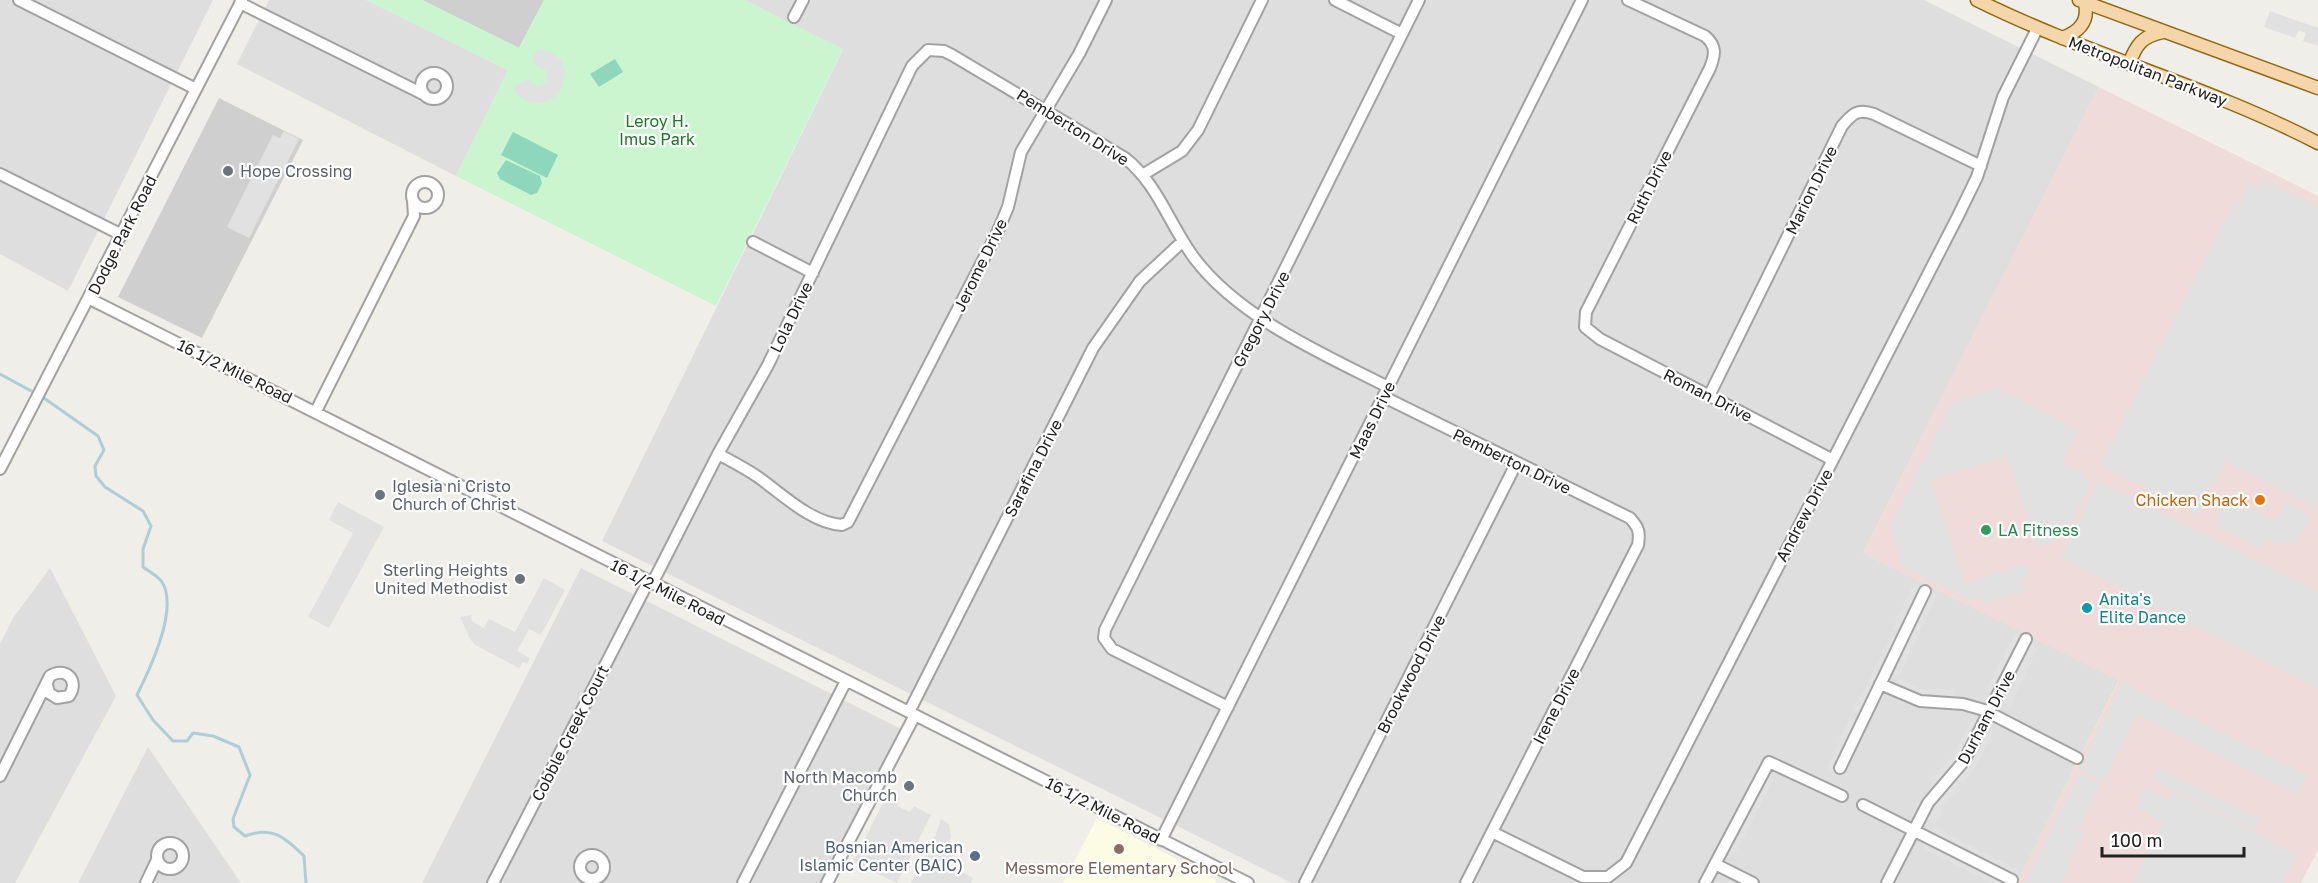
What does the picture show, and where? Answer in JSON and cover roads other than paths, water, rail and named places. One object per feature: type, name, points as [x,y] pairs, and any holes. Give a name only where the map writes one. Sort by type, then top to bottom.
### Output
[{"type":"main road","name":"Metropolitan Parkway","points":[[1977,0],[2037,29],[2214,95],[2318,143]]},
{"type":"main road","points":[[2082,1],[2318,88]]},
{"type":"main road","points":[[2062,38],[2072,34],[2083,24],[2087,12],[2082,1]]},
{"type":"main road","points":[[2129,64],[2139,42],[2152,34],[2163,32]]},
{"type":"main road","points":[[2297,133],[2318,130]]},
{"type":"street","points":[[18,0],[196,89]]},
{"type":"street","points":[[794,17],[803,0]]},
{"type":"street","name":"Jerome Drive","points":[[718,454],[759,478],[793,503],[828,522],[842,525],[853,515],[997,233],[1008,207],[1021,152],[1106,0]]},
{"type":"street","points":[[1144,174],[1182,151],[1198,130],[1262,0]]},
{"type":"street","points":[[1335,0],[1402,34]]},
{"type":"street","name":"Gregory Drive","points":[[1228,707],[1112,649],[1104,638],[1108,623],[1419,0]]},
{"type":"street","name":"Maas Drive","points":[[1161,840],[1582,0]]},
{"type":"street","name":"Ruth Drive","points":[[1585,327],[1586,312],[1710,68],[1714,46],[1704,36],[1628,0]]},
{"type":"street","points":[[241,2],[408,88],[432,99],[440,98],[446,92],[447,84],[443,76],[435,73],[408,88]]},
{"type":"street","name":"Dodge Park Road","points":[[0,469],[90,299],[241,2]]},
{"type":"street","name":"Andrew Drive","points":[[1492,832],[1583,878],[1608,877],[1621,868],[1632,852],[1958,216],[1981,166],[1999,107],[2037,29]]},
{"type":"street","name":"Pemberton Drive","points":[[928,50],[944,51],[952,55],[1125,158],[1144,174],[1183,241],[1212,278],[1261,317],[1386,392],[1516,464],[1630,518],[1638,527]]},
{"type":"street","name":"Lola Drive","points":[[650,583],[768,365],[912,66],[928,50]]},
{"type":"street","points":[[423,79],[421,87],[425,95]]},
{"type":"street","name":"Marion Drive","points":[[1709,396],[1842,126],[1851,116],[1862,111],[1874,114],[1981,166]]},
{"type":"street","points":[[0,174],[122,235]]},
{"type":"street","points":[[316,411],[414,216],[412,192],[416,185],[429,182],[436,187],[439,196],[435,204],[414,216]]},
{"type":"street","points":[[413,201],[419,207],[428,208]]},
{"type":"street","name":"Sarafina Drive","points":[[827,883],[1093,348],[1140,281],[1183,241]]},
{"type":"street","points":[[753,242],[813,273]]},
{"type":"street","name":"16 1/2 Mile Road","points":[[90,299],[1248,883]]},
{"type":"street","name":"Roman Drive","points":[[1585,327],[1600,339],[1833,460]]},
{"type":"street","name":"Brookwood Drive","points":[[1305,883],[1516,464]]},
{"type":"street","name":"Irene Drive","points":[[1466,883],[1638,545],[1638,527]]},
{"type":"street","name":"Cobble Creek Court","points":[[493,883],[650,583]]},
{"type":"street","points":[[1840,768],[1925,591]]},
{"type":"street","name":"Durham Drive","points":[[1887,883],[1932,796],[1964,761],[2026,639]]},
{"type":"street","points":[[0,776],[50,676],[58,672],[67,673],[73,680],[74,688],[69,696],[61,699],[53,696],[39,699]]},
{"type":"street","points":[[743,883],[846,681]]},
{"type":"street","points":[[1880,684],[1920,701],[1963,705],[1988,712],[2077,758]]},
{"type":"street","points":[[47,685],[53,696]]},
{"type":"street","points":[[1705,883],[1769,762],[1842,796]]},
{"type":"street","points":[[1863,805],[2012,880]]},
{"type":"street","points":[[146,883],[157,860],[157,851],[163,844],[171,842],[179,846],[183,854],[182,862],[175,868],[152,872]]},
{"type":"street","points":[[157,860],[166,869]]},
{"type":"street","points":[[1715,864],[1753,883]]},
{"type":"waterway","points":[[0,374],[35,393]]},
{"type":"waterway","points":[[41,396],[98,436],[104,450],[95,466],[96,476],[105,487],[143,511],[151,526],[143,549],[143,567],[162,582],[167,607],[161,639],[137,695],[153,720],[173,741],[187,741],[193,733],[213,736],[239,747],[250,775],[233,819],[234,827],[245,836],[263,832],[271,833],[290,843],[304,856],[306,883]]},
{"type":"place","name":"Hope Crossing","points":[[228,171]]},
{"type":"place","name":"Iglesia ni Cristo Church of Christ","points":[[380,495]]},
{"type":"place","name":"Chicken Shack","points":[[2260,500]]},
{"type":"place","name":"LA Fitness","points":[[1986,530]]},
{"type":"place","name":"Sterling Heights United Methodist","points":[[520,579]]},
{"type":"place","name":"Anita's Elite Dance","points":[[2087,608]]},
{"type":"place","name":"North Macomb Church","points":[[909,786]]},
{"type":"place","name":"Messmore Elementary School","points":[[1119,849]]},
{"type":"place","name":"Bosnian American Islamic Center (BAIC)","points":[[975,856]]},
{"type":"park label","name":"Leroy H. Imus Park","points":[[657,130]]}]
